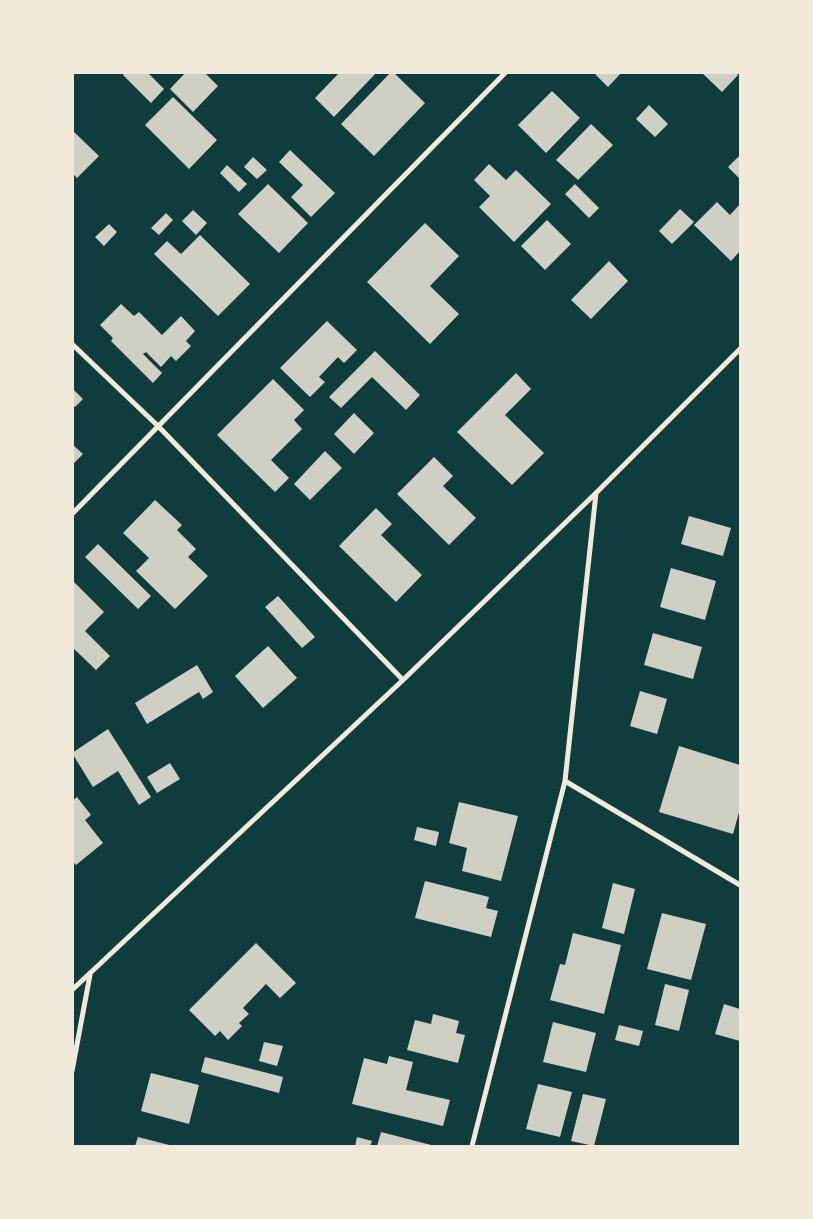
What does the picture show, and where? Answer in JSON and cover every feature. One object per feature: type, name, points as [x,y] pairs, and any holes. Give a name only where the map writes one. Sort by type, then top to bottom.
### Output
[{"type":"street","points":[[72,514],[506,72]]},
{"type":"street","points":[[72,344],[158,426],[403,680]]},
{"type":"street","points":[[72,990],[403,680],[740,349]]},
{"type":"street","points":[[472,1146],[565,781],[596,492]]},
{"type":"street","points":[[565,781],[740,885]]},
{"type":"street","points":[[72,1071],[90,975]]},
{"type":"building","points":[[125,72],[147,72],[164,89],[151,103],[123,75]]},
{"type":"building","points":[[186,72],[204,72],[218,86],[193,112],[170,89]]},
{"type":"building","points":[[340,72],[377,72],[334,117],[315,98]]},
{"type":"building","points":[[391,72],[425,103],[374,156],[341,124]]},
{"type":"building","points":[[593,72],[622,72],[608,87]]},
{"type":"building","points":[[701,72],[735,72],[738,75],[722,92]]},
{"type":"building","points":[[552,91],[580,118],[546,153],[518,125]]},
{"type":"building","points":[[173,97],[217,140],[189,169],[145,125]]},
{"type":"building","points":[[649,105],[668,124],[655,137],[636,119]]},
{"type":"building","points":[[591,124],[613,145],[578,180],[556,160]]},
{"type":"building","points":[[72,130],[99,156],[77,178],[72,173]]},
{"type":"building","points":[[290,150],[335,193],[311,217],[291,197],[303,185],[279,162]]},
{"type":"building","points":[[740,155],[740,179],[728,167]]},
{"type":"building","points":[[253,157],[267,170],[257,179],[244,167]]},
{"type":"building","points":[[489,164],[506,180],[516,170],[551,204],[514,242],[479,207],[490,196],[474,180]]},
{"type":"building","points":[[227,165],[247,184],[239,192],[220,173]]},
{"type":"building","points":[[268,184],[308,223],[279,253],[238,214]]},
{"type":"building","points":[[575,184],[599,208],[589,218],[565,194]]},
{"type":"building","points":[[717,202],[730,215],[740,204],[740,251],[731,261],[694,225]]},
{"type":"building","points":[[680,209],[694,222],[672,244],[659,231]]},
{"type":"building","points":[[193,210],[207,223],[196,235],[182,221]]},
{"type":"building","points":[[166,213],[173,220],[159,235],[151,228]]},
{"type":"building","points":[[547,220],[571,244],[545,270],[521,246]]},
{"type":"building","points":[[425,223],[459,256],[430,286],[459,314],[430,344],[367,282]]},
{"type":"building","points":[[109,224],[117,232],[104,246],[95,237]]},
{"type":"building","points":[[200,235],[250,284],[218,316],[154,254],[167,241],[181,254]]},
{"type":"building","points":[[609,261],[628,281],[591,319],[571,300]]},
{"type":"building","points":[[121,304],[134,316],[139,312],[162,335],[181,316],[195,331],[186,341],[191,346],[176,361],[171,356],[161,367],[146,352],[143,354],[162,373],[153,383],[111,341],[113,338],[100,325]]},
{"type":"building","points":[[327,321],[357,350],[344,363],[338,357],[319,377],[325,382],[310,397],[280,368]]},
{"type":"building","points":[[375,351],[420,395],[406,410],[372,377],[341,408],[329,397]]},
{"type":"building","points":[[516,373],[531,389],[505,415],[544,453],[512,485],[457,432]]},
{"type":"building","points":[[273,379],[304,410],[294,420],[302,429],[271,460],[289,478],[275,492],[217,435]]},
{"type":"building","points":[[72,388],[83,399],[75,407],[72,405]]},
{"type":"building","points":[[354,413],[374,433],[354,454],[334,434]]},
{"type":"building","points":[[72,444],[83,454],[72,465]]},
{"type":"building","points":[[325,451],[342,468],[310,500],[294,484]]},
{"type":"building","points":[[434,457],[453,476],[443,486],[476,518],[449,545],[397,494]]},
{"type":"building","points":[[155,500],[182,525],[177,530],[196,549],[188,557],[208,576],[175,609],[136,571],[149,558],[123,533]]},
{"type":"building","points":[[376,508],[392,524],[381,535],[422,575],[396,602],[339,546]]},
{"type":"building","points":[[689,516],[731,528],[723,556],[681,544]]},
{"type":"building","points":[[98,544],[151,596],[138,609],[85,557]]},
{"type":"building","points":[[671,568],[716,581],[705,620],[660,607]]},
{"type":"building","points":[[72,580],[104,612],[85,631],[110,656],[96,670],[72,647]]},
{"type":"building","points":[[278,596],[315,637],[302,648],[265,607]]},
{"type":"building","points":[[653,633],[702,647],[693,679],[644,665]]},
{"type":"building","points":[[268,646],[297,678],[263,708],[235,676]]},
{"type":"building","points":[[197,665],[213,692],[203,699],[199,692],[147,724],[135,703]]},
{"type":"building","points":[[640,691],[667,699],[657,734],[630,726]]},
{"type":"building","points":[[108,729],[151,797],[139,805],[118,771],[93,787],[72,753]]},
{"type":"building","points":[[679,746],[740,765],[740,809],[733,834],[659,812]]},
{"type":"building","points":[[170,763],[180,779],[157,793],[147,777]]},
{"type":"building","points":[[77,797],[91,815],[85,820],[103,843],[76,865],[72,861],[72,801]]},
{"type":"building","points":[[459,802],[518,816],[501,881],[462,871],[467,848],[449,843]]},
{"type":"building","points":[[417,827],[439,832],[436,846],[414,840]]},
{"type":"building","points":[[425,881],[489,897],[486,908],[498,911],[491,937],[415,918]]},
{"type":"building","points":[[613,883],[635,889],[624,934],[602,928]]},
{"type":"building","points":[[662,913],[706,924],[691,980],[647,969]]},
{"type":"building","points":[[573,933],[621,945],[604,1014],[550,1000],[560,964],[565,965]]},
{"type":"building","points":[[256,943],[296,983],[280,998],[266,984],[243,1008],[249,1014],[239,1023],[242,1026],[228,1040],[220,1031],[215,1036],[189,1010]]},
{"type":"building","points":[[665,984],[689,990],[679,1031],[655,1025]]},
{"type":"building","points":[[724,1004],[740,1009],[740,1041],[715,1034]]},
{"type":"building","points":[[433,1014],[459,1021],[456,1033],[465,1035],[458,1063],[407,1050],[415,1020],[431,1024]]},
{"type":"building","points":[[553,1022],[596,1033],[586,1072],[543,1062]]},
{"type":"building","points":[[619,1025],[643,1031],[639,1046],[615,1040]]},
{"type":"building","points":[[264,1042],[283,1046],[277,1066],[259,1061]]},
{"type":"building","points":[[389,1056],[413,1062],[406,1090],[450,1100],[443,1126],[352,1104],[364,1058],[387,1064]]},
{"type":"building","points":[[205,1057],[283,1077],[279,1093],[201,1072]]},
{"type":"building","points":[[151,1073],[199,1085],[189,1124],[141,1111]]},
{"type":"building","points":[[538,1084],[572,1092],[560,1137],[526,1129]]},
{"type":"building","points":[[583,1094],[606,1099],[594,1146],[571,1141]]},
{"type":"building","points":[[381,1132],[435,1146],[377,1146]]},
{"type":"building","points":[[138,1137],[173,1146],[135,1146]]},
{"type":"building","points":[[357,1137],[372,1141],[370,1146],[355,1146]]}]
